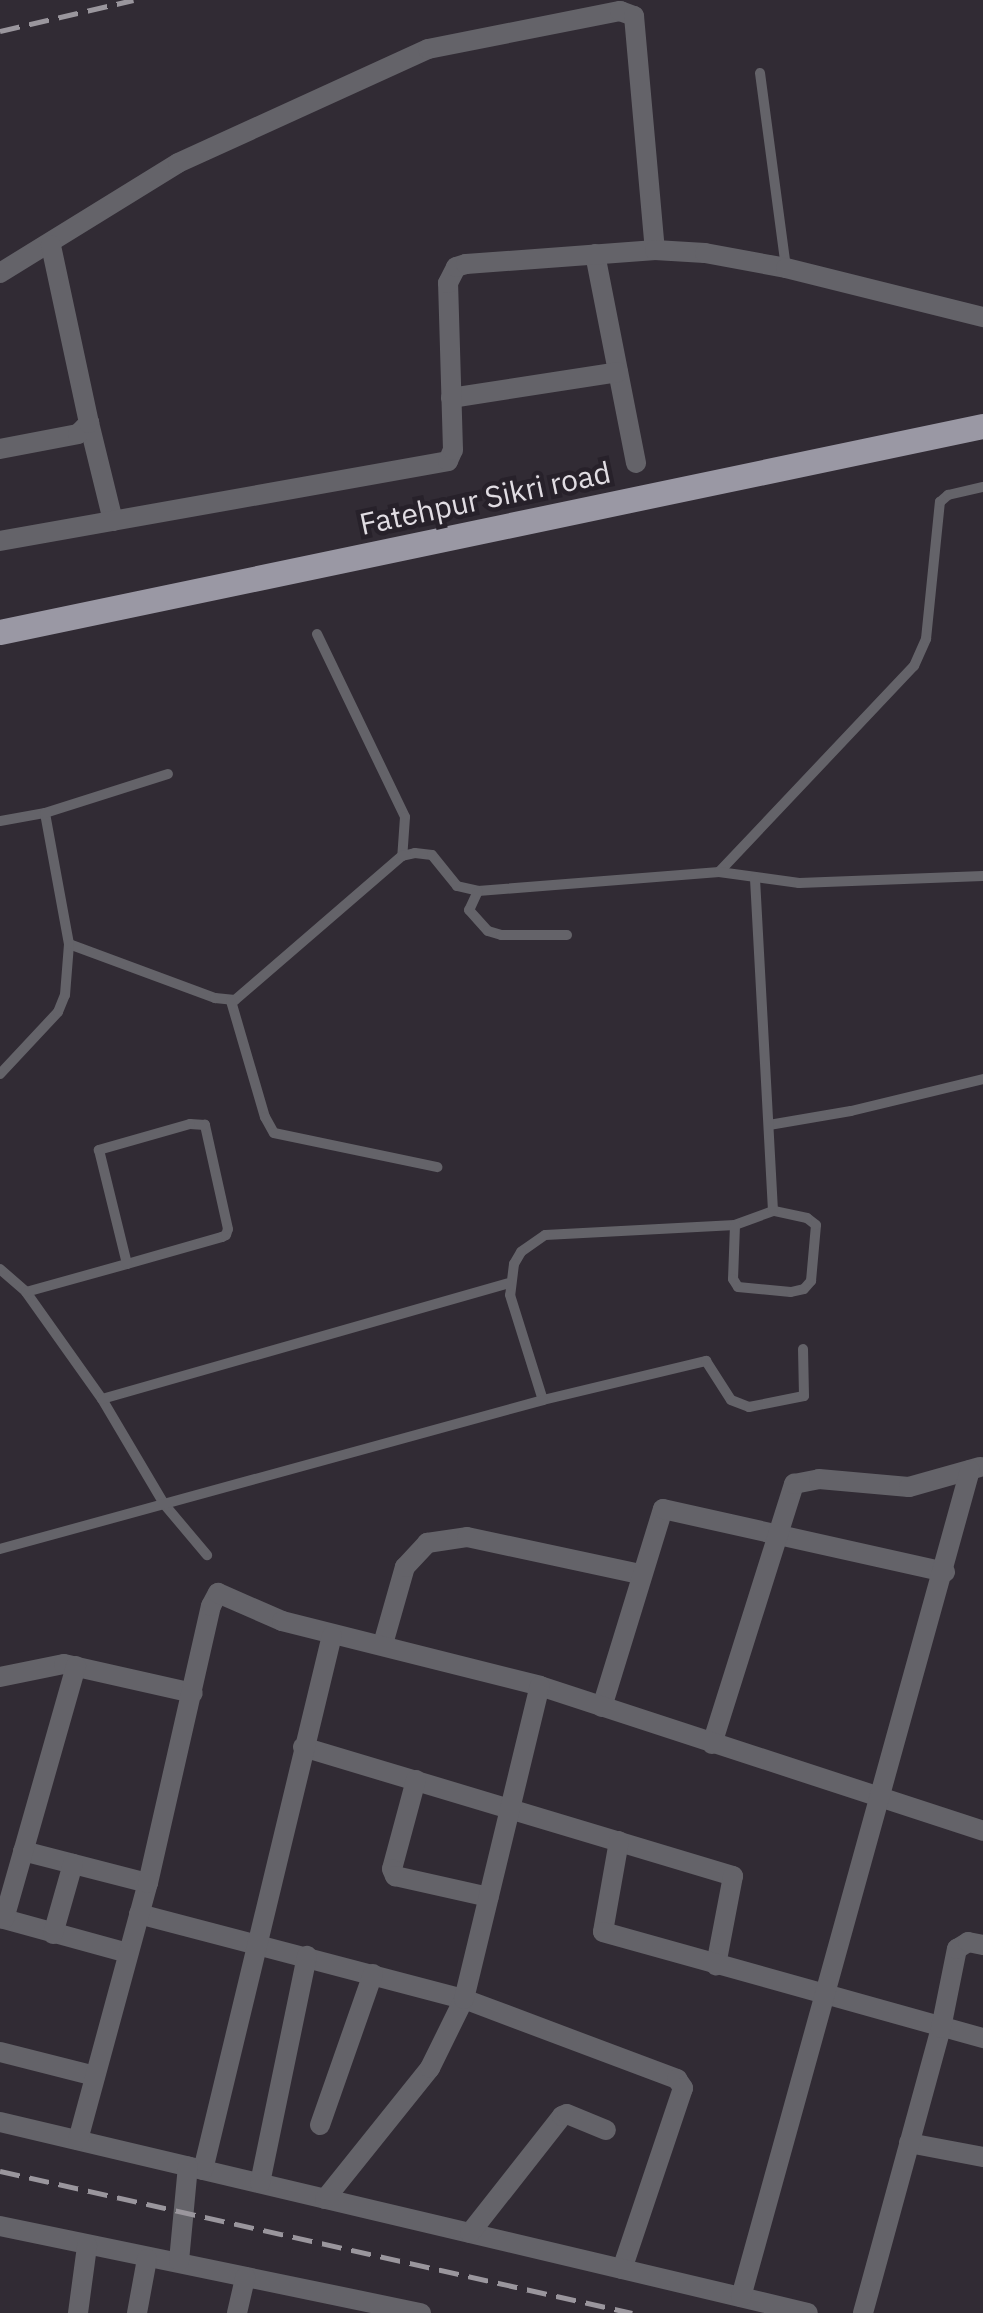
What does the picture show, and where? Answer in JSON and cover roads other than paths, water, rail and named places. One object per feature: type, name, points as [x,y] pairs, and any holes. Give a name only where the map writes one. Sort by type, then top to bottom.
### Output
[{"type":"main road","name":"Fatehpur Sikri road","points":[[0,632],[983,426]]},
{"type":"street","points":[[0,274],[178,164],[428,49],[620,11],[634,16],[654,250]]},
{"type":"street","points":[[51,246],[113,521]]},
{"type":"street","points":[[0,541],[442,464],[452,457],[448,282],[456,267],[654,250],[736,257],[983,317]]},
{"type":"street","points":[[594,254],[636,463]]},
{"type":"street","points":[[451,398],[618,372]]},
{"type":"street","points":[[0,449],[78,434],[89,424]]},
{"type":"street","points":[[712,1744],[794,1484],[802,1480],[900,1488],[976,1468]]},
{"type":"street","points":[[741,2297],[879,1799],[976,1468]]},
{"type":"street","points":[[602,1707],[639,1574],[662,1509],[945,1572]]},
{"type":"street","points":[[383,1644],[405,1567],[427,1543],[467,1537],[639,1574]]},
{"type":"street","points":[[78,2140],[148,1884],[211,1606],[218,1594],[282,1622],[540,1686],[983,1831]]},
{"type":"street","points":[[179,2261],[196,2168],[258,1943],[332,1635]]},
{"type":"street","points":[[0,1677],[52,1665],[76,1666],[193,1693]]},
{"type":"street","points":[[76,1666],[2,1918],[128,1953]]},
{"type":"street","points":[[325,2198],[422,2080],[464,1999],[540,1686]]},
{"type":"street","points":[[303,1747],[734,1877],[716,1965]]},
{"type":"street","points":[[416,1780],[392,1869],[395,1876],[489,1897]]},
{"type":"street","points":[[620,1841],[603,1932],[983,2038]]},
{"type":"street","points":[[23,1851],[148,1884]]},
{"type":"street","points":[[54,1934],[73,1864]]},
{"type":"street","points":[[139,1914],[464,1999],[666,2073],[683,2088],[622,2269]]},
{"type":"street","points":[[862,2313],[941,2028],[958,1949],[968,1942],[983,1945]]},
{"type":"street","points":[[260,2183],[307,1956]]},
{"type":"street","points":[[320,2125],[373,1974]]},
{"type":"street","points":[[0,2052],[96,2076]]},
{"type":"street","points":[[470,2233],[562,2116],[567,2114],[606,2130]]},
{"type":"street","points":[[0,2122],[808,2313]]},
{"type":"street","points":[[909,2144],[983,2157]]},
{"type":"street","points":[[0,2226],[147,2258],[179,2261],[341,2304],[422,2313]]},
{"type":"street","points":[[78,2313],[87,2246]]},
{"type":"street","points":[[137,2313],[147,2258]]},
{"type":"street","points":[[237,2313],[245,2277]]},
{"type":"lane","points":[[760,73],[786,268]]},
{"type":"lane","points":[[719,872],[914,666],[926,640],[940,502],[948,494],[983,486]]},
{"type":"lane","points":[[317,634],[405,817],[402,856]]},
{"type":"lane","points":[[0,821],[45,814],[168,774]]},
{"type":"lane","points":[[0,1074],[62,1005],[69,944],[45,814]]},
{"type":"lane","points":[[231,1001],[402,856],[432,855],[457,886],[478,890],[719,872],[800,883],[983,876]]},
{"type":"lane","points":[[755,877],[773,1211]]},
{"type":"lane","points":[[478,890],[470,910],[488,931],[500,935],[567,936]]},
{"type":"lane","points":[[69,944],[231,1001]]},
{"type":"lane","points":[[231,1001],[265,1118],[274,1133],[437,1167]]},
{"type":"lane","points":[[768,1125],[851,1111],[983,1079]]},
{"type":"lane","points":[[26,1292],[127,1264],[226,1235],[228,1229],[205,1125],[190,1124],[99,1150],[127,1264]]},
{"type":"lane","points":[[543,1400],[508,1283],[521,1252],[545,1235],[735,1225],[773,1211],[808,1218],[816,1225],[811,1281],[804,1289],[791,1292],[738,1286],[732,1278],[735,1225]]},
{"type":"lane","points":[[0,1269],[26,1292],[102,1400],[164,1504],[207,1555]]},
{"type":"lane","points":[[102,1400],[508,1283]]},
{"type":"lane","points":[[0,1549],[699,1361],[711,1364],[736,1406],[804,1396],[803,1349]]},
{"type":"railway","points":[[0,31],[133,0]]},
{"type":"railway","points":[[0,2171],[632,2313]]}]
